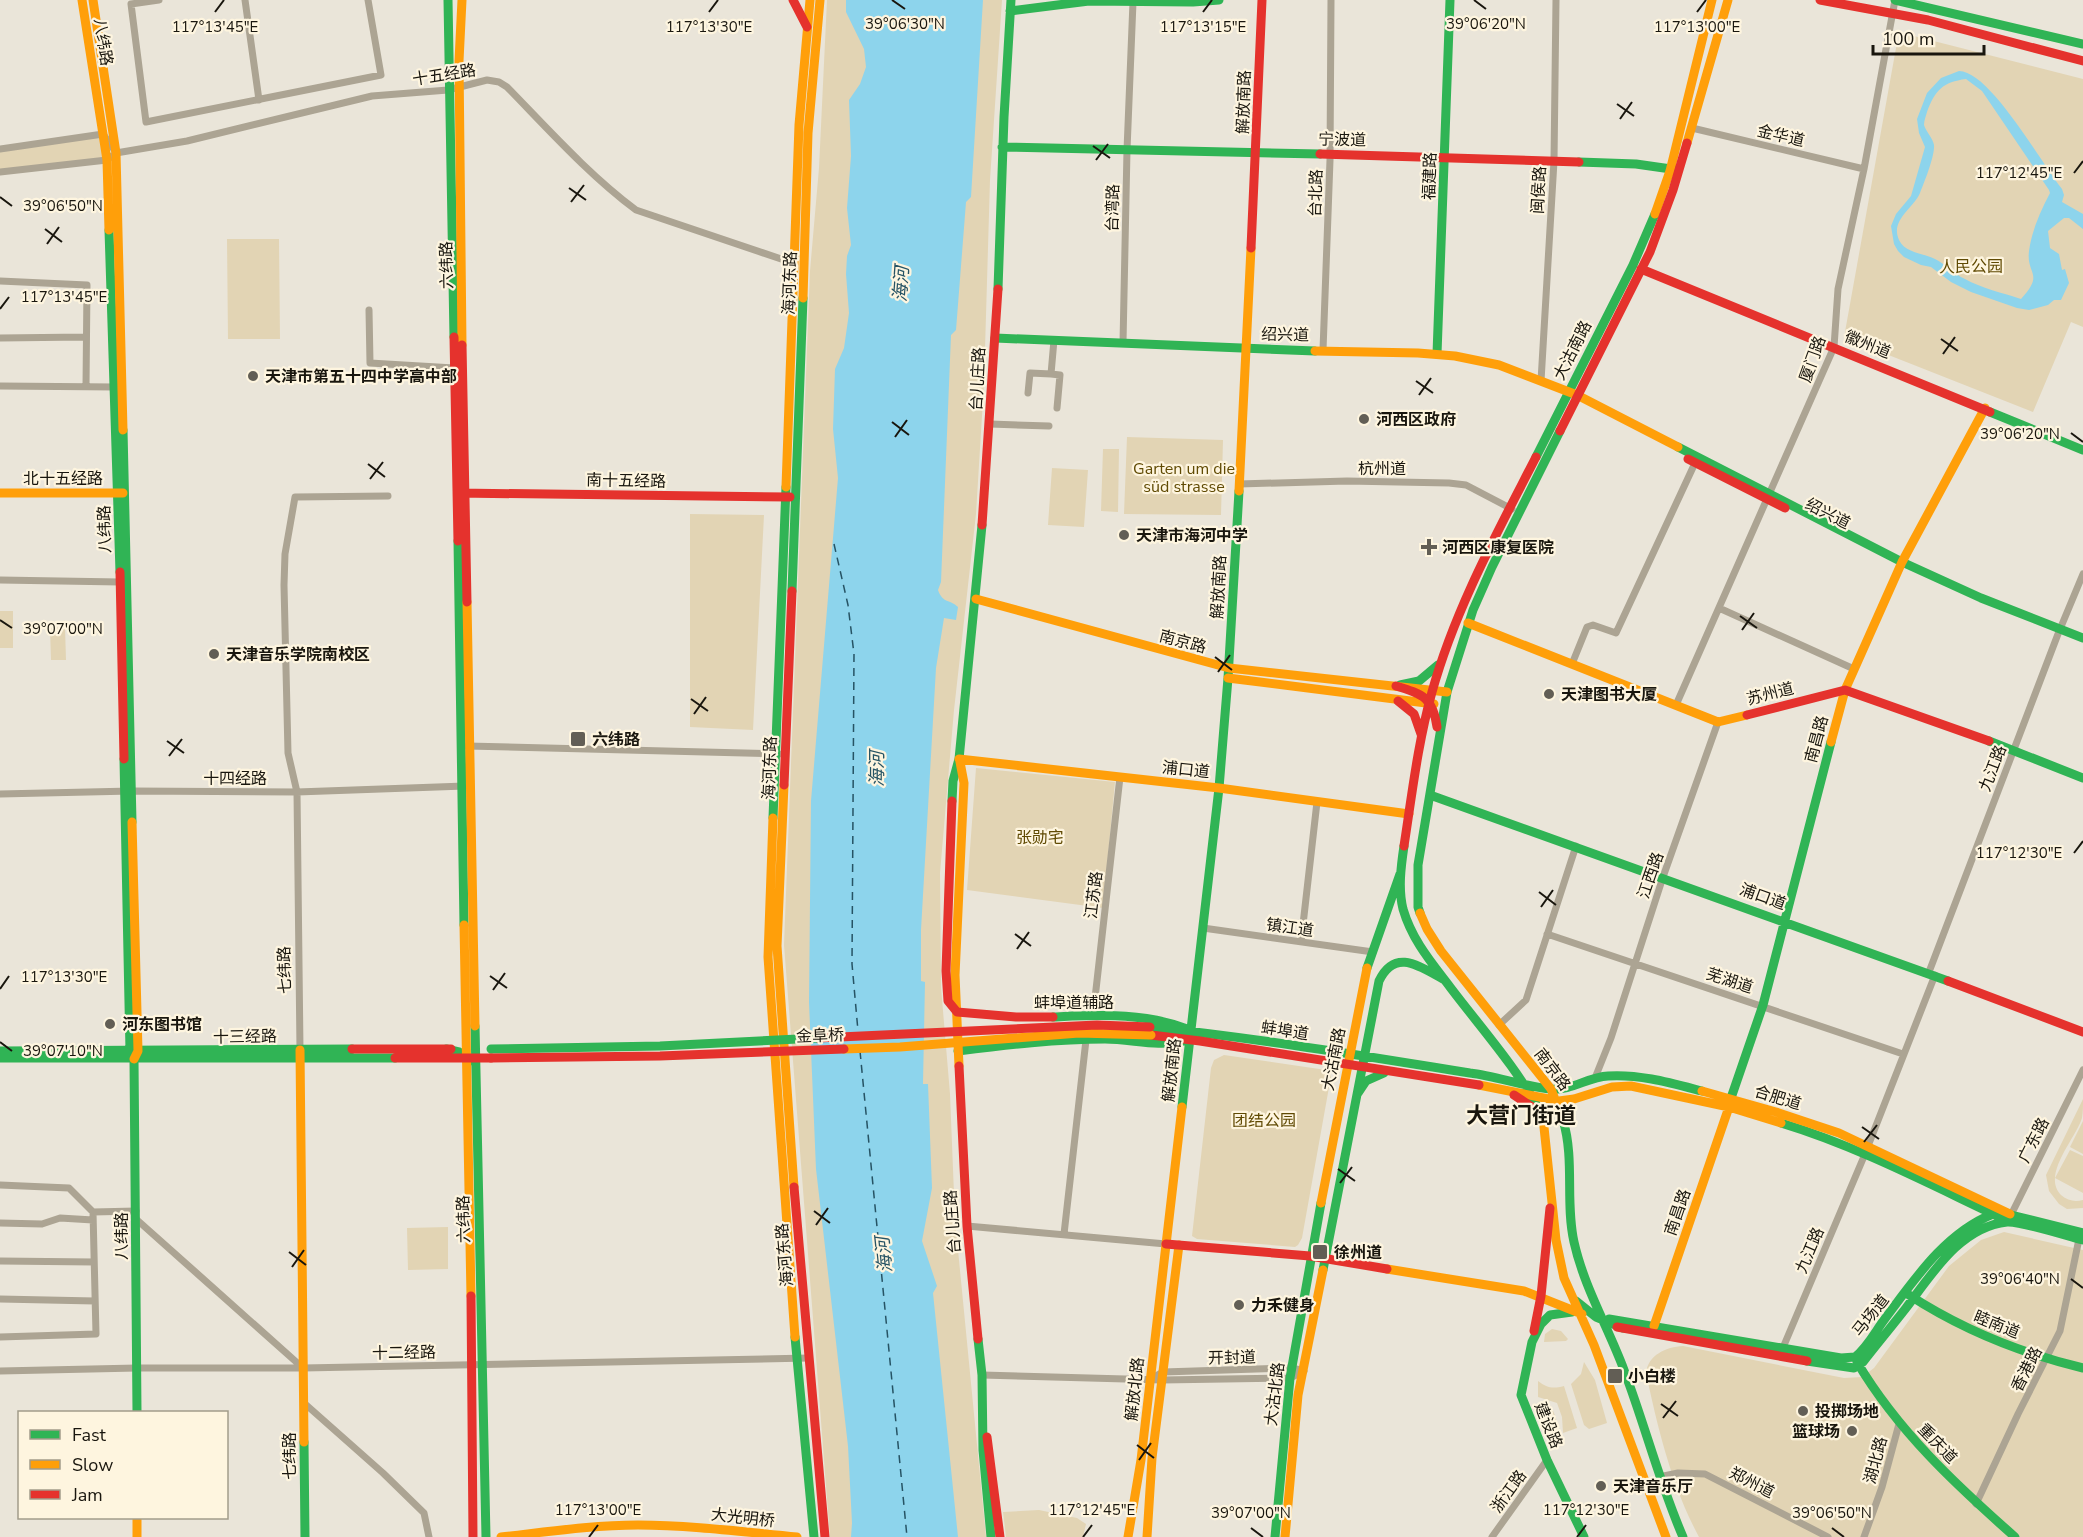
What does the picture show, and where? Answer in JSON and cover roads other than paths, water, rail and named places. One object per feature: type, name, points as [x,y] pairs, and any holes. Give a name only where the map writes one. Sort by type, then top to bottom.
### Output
[{"type":"main road","name":"八纬路","points":[[82,0],[107,160],[115,387],[122,493],[120,582],[129,792]]},
{"type":"main road","name":"八纬路","points":[[93,0],[117,153],[135,1055],[137,1411]]},
{"type":"main road","name":"六纬路","points":[[448,0],[454,368],[460,493]]},
{"type":"main road","name":"六纬路","points":[[462,0],[459,88],[460,493],[476,1364],[486,1537]]},
{"type":"main road","points":[[793,0],[808,28]]},
{"type":"main road","name":"海河东路","points":[[810,0],[799,125],[793,263],[785,497],[777,957],[788,1116],[825,1537]]},
{"type":"main road","name":"海河东路","points":[[814,1537],[797,1358],[768,957],[796,497],[808,133],[820,0]]},
{"type":"main road","name":"台儿庄路","points":[[992,1537],[983,1450],[982,1375],[967,1226],[955,975],[964,783],[959,759],[976,599],[990,424],[1011,0]]},
{"type":"main road","points":[[1011,11],[1089,1],[1219,0]]},
{"type":"main road","name":"解放南路","points":[[1166,1244],[1187,1060],[1192,1037],[1219,788],[1228,673],[1247,349],[1262,0]]},
{"type":"main road","name":"福建路","points":[[1437,354],[1450,0]]},
{"type":"main road","name":"大沽南路","points":[[1430,696],[1441,660],[1464,602],[1515,511],[1641,269],[1664,217],[1702,31],[1712,0]]},
{"type":"main road","name":"大沽南路","points":[[1573,396],[1642,246],[1692,128],[1714,43],[1728,0]]},
{"type":"main road","points":[[1820,0],[1893,13],[2083,61]]},
{"type":"main road","points":[[1895,0],[2083,44]]},
{"type":"main road","name":"宁波道","points":[[1002,147],[1554,161],[1636,164],[1675,170]]},
{"type":"main road","name":"徽州道","points":[[1641,269],[2083,450]]},
{"type":"main road","name":"绍兴道","points":[[995,338],[1247,349],[1437,354],[1488,362],[1573,396],[1900,565],[2059,631],[2083,644]]},
{"type":"main road","name":"绍兴道","points":[[1573,396],[1695,463],[1769,497]]},
{"type":"main road","name":"南昌路","points":[[1654,1326],[1763,1005],[1845,690],[1900,565],[1985,408]]},
{"type":"main road","name":"北十五经路","points":[[0,493],[122,493]]},
{"type":"main road","name":"南十五经路","points":[[460,493],[796,497]]},
{"type":"main road","name":"大沽南路","points":[[1447,692],[1468,623],[1515,511]]},
{"type":"main road","name":"南京路","points":[[976,599],[1228,673],[1393,698],[1430,696],[1447,692],[1418,864],[1418,907],[1427,929],[1441,951],[1559,1101],[1564,1116],[1574,1241],[1584,1280],[1624,1372],[1659,1477],[1683,1537]]},
{"type":"main road","points":[[1468,623],[1718,722]]},
{"type":"main road","name":"绍兴道","points":[[2059,631],[2083,638]]},
{"type":"main road","points":[[1396,686],[1424,678],[1441,660]]},
{"type":"main road","points":[[1439,743],[1430,696],[1454,668]]},
{"type":"main road","name":"南京路","points":[[1228,673],[1396,686],[1430,696],[1445,706]]},
{"type":"main road","points":[[1845,690],[2013,750],[2083,778]]},
{"type":"main road","name":"苏州道","points":[[1718,722],[1845,690]]},
{"type":"main road","name":"南京路","points":[[1430,696],[1401,872],[1403,908],[1416,942],[1532,1097],[1544,1124],[1556,1240],[1564,1278],[1594,1345],[1644,1485],[1666,1537]]},
{"type":"main road","points":[[1393,698],[1413,711],[1418,721],[1422,740]]},
{"type":"main road","name":"浦口道","points":[[959,759],[1219,788],[1409,814]]},
{"type":"main road","name":"浦口道","points":[[1430,795],[1785,920],[2083,1032]]},
{"type":"main road","name":"大沽南路","points":[[1310,1256],[1367,969],[1401,872]]},
{"type":"main road","name":"大沽南路","points":[[1325,1258],[1363,1057],[1383,971],[1391,964],[1403,961],[1444,980]]},
{"type":"main road","name":"蚌埠道辅路","points":[[957,1012],[1034,1017],[1132,1016],[1167,1021],[1192,1037]]},
{"type":"main road","name":"金阜桥","points":[[491,1053],[1097,1025],[1151,1031]]},
{"type":"main road","name":"蚌埠道","points":[[1151,1031],[1347,1066],[1501,1089],[1559,1101]]},
{"type":"main road","name":"蚌埠道","points":[[958,1051],[1108,1039],[1169,1044],[1192,1037],[1218,1034],[1521,1082]]},
{"type":"main road","name":"十三经路","points":[[0,1051],[135,1055],[446,1049],[470,1055]]},
{"type":"main road","name":"十三经路","points":[[0,1058],[112,1059],[155,1051],[470,1055],[491,1053]]},
{"type":"main road","name":"七纬路","points":[[300,1053],[305,1537]]},
{"type":"main road","points":[[476,1078],[481,1064],[491,1053]]},
{"type":"main road","name":"六纬路","points":[[470,1055],[476,1078],[476,1364],[473,1537]]},
{"type":"main road","points":[[112,1059],[126,1064],[134,1076]]},
{"type":"main road","points":[[1355,1100],[1366,1081],[1386,1072]]},
{"type":"main road","name":"合肥道","points":[[1521,1082],[1551,1089],[1567,1088],[1608,1076],[1647,1078],[1730,1103],[1817,1125],[1991,1214],[2010,1218]]},
{"type":"main road","name":"合肥道","points":[[1559,1101],[1575,1099],[1612,1087],[1631,1086],[1730,1103]]},
{"type":"main road","points":[[1501,1089],[1532,1107],[1544,1124]]},
{"type":"main road","name":"合肥道","points":[[1866,1150],[2010,1218]]},
{"type":"main road","points":[[1532,1342],[1552,1194]]},
{"type":"main road","name":"马场道","points":[[1910,1295],[1933,1259],[1959,1233],[1983,1216],[1991,1214]]},
{"type":"main road","name":"马场道","points":[[1857,1361],[1910,1295],[1940,1263],[1959,1244],[1988,1226],[2010,1218],[2082,1237]]},
{"type":"main road","points":[[1166,1244],[1310,1256],[1524,1291],[1623,1329],[1781,1353]]},
{"type":"main road","name":"解放北路","points":[[1128,1537],[1141,1460],[1166,1244]]},
{"type":"main road","name":"解放北路","points":[[1147,1537],[1152,1458],[1179,1245]]},
{"type":"main road","name":"大沽北路","points":[[1275,1537],[1291,1373],[1310,1256]]},
{"type":"main road","name":"大沽北路","points":[[1285,1537],[1298,1395],[1325,1258]]},
{"type":"main road","points":[[1570,1293],[1583,1307],[1601,1320],[1654,1326],[1848,1368],[1857,1361]]},
{"type":"main road","name":"睦南道","points":[[1910,1295],[1953,1322],[2046,1360],[2083,1368]]},
{"type":"main road","name":"建设路","points":[[1578,1312],[1567,1311],[1550,1315],[1541,1324],[1532,1342],[1521,1395],[1547,1460],[1584,1537]]},
{"type":"main road","name":"重庆道","points":[[1857,1361],[1899,1424],[1976,1504],[2015,1537]]},
{"type":"main road","name":"台儿庄路","points":[[984,1429],[990,1450],[1000,1537]]},
{"type":"main road","points":[[137,1519],[137,1537]]},
{"type":"main road","name":"大光明桥","points":[[501,1537],[565,1528],[635,1525],[687,1526],[797,1537]]},
{"type":"street","points":[[157,0],[131,4],[146,122],[381,75],[368,0]]},
{"type":"street","points":[[245,0],[259,100]]},
{"type":"street","name":"台北路","points":[[1323,350],[1330,154],[1331,0]]},
{"type":"street","name":"闽侯路","points":[[1540,381],[1554,161],[1556,0]]},
{"type":"street","name":"厦门路","points":[[1676,705],[1834,347],[1838,289],[1864,169],[1895,0]]},
{"type":"street","name":"台湾路","points":[[1123,343],[1133,2]]},
{"type":"street","name":"十五经路","points":[[0,172],[107,160],[117,153],[187,141],[372,96],[448,90],[487,80],[499,82],[507,87],[572,153],[636,210],[793,263]]},
{"type":"street","name":"金华道","points":[[1692,128],[1864,169]]},
{"type":"street","points":[[0,149],[103,134],[117,153]]},
{"type":"street","points":[[0,280],[87,285],[86,387]]},
{"type":"street","points":[[369,310],[370,363],[454,368]]},
{"type":"street","points":[[0,338],[85,337]]},
{"type":"street","points":[[1051,374],[1054,340]]},
{"type":"street","points":[[1028,393],[1030,373],[1060,375],[1057,408]]},
{"type":"street","points":[[0,386],[115,387]]},
{"type":"street","points":[[990,424],[1049,426]]},
{"type":"street","points":[[1572,664],[1587,627],[1593,625],[1616,633],[1695,463]]},
{"type":"street","name":"杭州道","points":[[1239,484],[1347,481],[1437,482],[1466,486],[1515,511]]},
{"type":"street","name":"七纬路","points":[[300,1053],[297,792],[288,753],[285,554],[295,497],[388,496]]},
{"type":"street","name":"九江路","points":[[1781,1353],[1866,1150],[2013,750],[2083,574]]},
{"type":"street","points":[[0,580],[120,582]]},
{"type":"street","points":[[1719,608],[1854,669]]},
{"type":"street","name":"江西路","points":[[1595,1078],[1611,1038],[1663,877],[1718,722]]},
{"type":"street","points":[[466,746],[780,754]]},
{"type":"street","name":"江苏路","points":[[1093,1016],[1120,777]]},
{"type":"street","name":"十四经路","points":[[0,794],[297,792],[466,786]]},
{"type":"street","points":[[1301,942],[1317,801]]},
{"type":"street","points":[[1499,1025],[1526,1000],[1576,846]]},
{"type":"street","name":"镇江道","points":[[1203,928],[1373,952]]},
{"type":"street","name":"芜湖道","points":[[1547,934],[1903,1054]]},
{"type":"street","points":[[1064,1234],[1086,1040]]},
{"type":"street","name":"广东路","points":[[2010,1218],[2083,1070]]},
{"type":"street","points":[[0,1185],[69,1188],[93,1216],[96,1334],[0,1337]]},
{"type":"street","points":[[0,1223],[42,1224],[60,1218],[136,1215],[303,1368]]},
{"type":"street","points":[[967,1226],[1166,1244]]},
{"type":"street","name":"香港路","points":[[1976,1504],[2060,1331],[2082,1237]]},
{"type":"street","points":[[0,1261],[94,1262]]},
{"type":"street","points":[[0,1299],[95,1300]]},
{"type":"street","name":"十二经路","points":[[0,1371],[303,1368],[809,1358]]},
{"type":"street","name":"开封道","points":[[982,1375],[1150,1378],[1304,1371]]},
{"type":"street","points":[[304,1403],[384,1473],[424,1513],[429,1537]]},
{"type":"street","name":"湖北路","points":[[1864,1537],[1882,1488],[1899,1424]]},
{"type":"street","name":"浙江路","points":[[1492,1537],[1547,1460]]},
{"type":"street","name":"郑州道","points":[[1659,1477],[1677,1473],[1705,1474],[1828,1537]]},
{"type":"water","name":"海河","points":[[846,0],[983,0],[971,197],[966,202],[956,330],[951,335],[941,582],[938,590],[944,599],[958,607],[956,620],[944,618],[936,668],[921,930],[921,981],[925,982],[923,1084],[928,1084],[932,1188],[922,1241],[937,1286],[933,1293],[958,1537],[851,1537],[848,1446],[816,1169],[809,1002],[811,801],[838,478],[833,429],[835,369],[844,348],[849,313],[846,274],[847,256],[851,245],[847,208],[851,156],[849,100],[860,84],[866,67],[864,49],[846,12]]},
{"type":"water","points":[[1959,71],[1971,75],[1985,86],[2000,101],[2062,189],[2064,195],[2062,202],[2083,214],[2083,229],[2069,218],[2064,218],[2048,231],[2050,248],[2059,254],[2062,270],[2065,269],[2069,283],[2061,300],[2054,300],[2048,305],[2029,310],[2017,308],[1971,292],[1951,282],[1931,267],[1904,257],[1894,244],[1891,226],[1896,214],[1911,196],[1925,147],[1919,133],[1917,119],[1927,93],[1941,78]],"holes":[[[1966,79],[1982,91],[2050,193],[2030,243],[2032,284],[2021,299],[1971,282],[1935,259],[1905,248],[1897,233],[1900,221],[1920,193],[1931,162],[1934,145],[1924,125],[1933,98],[1941,88],[1951,82]]]},
{"type":"place","name":"天津市第五十四中学高中部","points":[[253,376]]},
{"type":"place","name":"河西区政府","points":[[1364,419]]},
{"type":"place","name":"天津市海河中学","points":[[1124,535]]},
{"type":"place","name":"河西区康复医院","points":[[1429,547]]},
{"type":"place","name":"天津音乐学院南校区","points":[[214,654]]},
{"type":"place","name":"天津图书大厦","points":[[1549,694]]},
{"type":"place","name":"六纬路","points":[[578,739]]},
{"type":"place","name":"河东图书馆","points":[[110,1024]]},
{"type":"place","name":"徐州道","points":[[1320,1252]]},
{"type":"place","name":"力禾健身","points":[[1239,1305]]},
{"type":"place","name":"小白楼","points":[[1615,1376]]},
{"type":"place","name":"投掷场地","points":[[1803,1411]]},
{"type":"place","name":"篮球场","points":[[1852,1431]]},
{"type":"place","name":"天津音乐厅","points":[[1601,1486]]},
{"type":"district","name":"大营门街道","points":[[1521,1115]]},
{"type":"park label","name":"人民公园","points":[[1971,266]]},
{"type":"park label","name":"Garten um die süd strasse","points":[[1184,477]]},
{"type":"park label","name":"张勋宅","points":[[1040,837]]},
{"type":"park label","name":"团结公园","points":[[1264,1120]]}]
